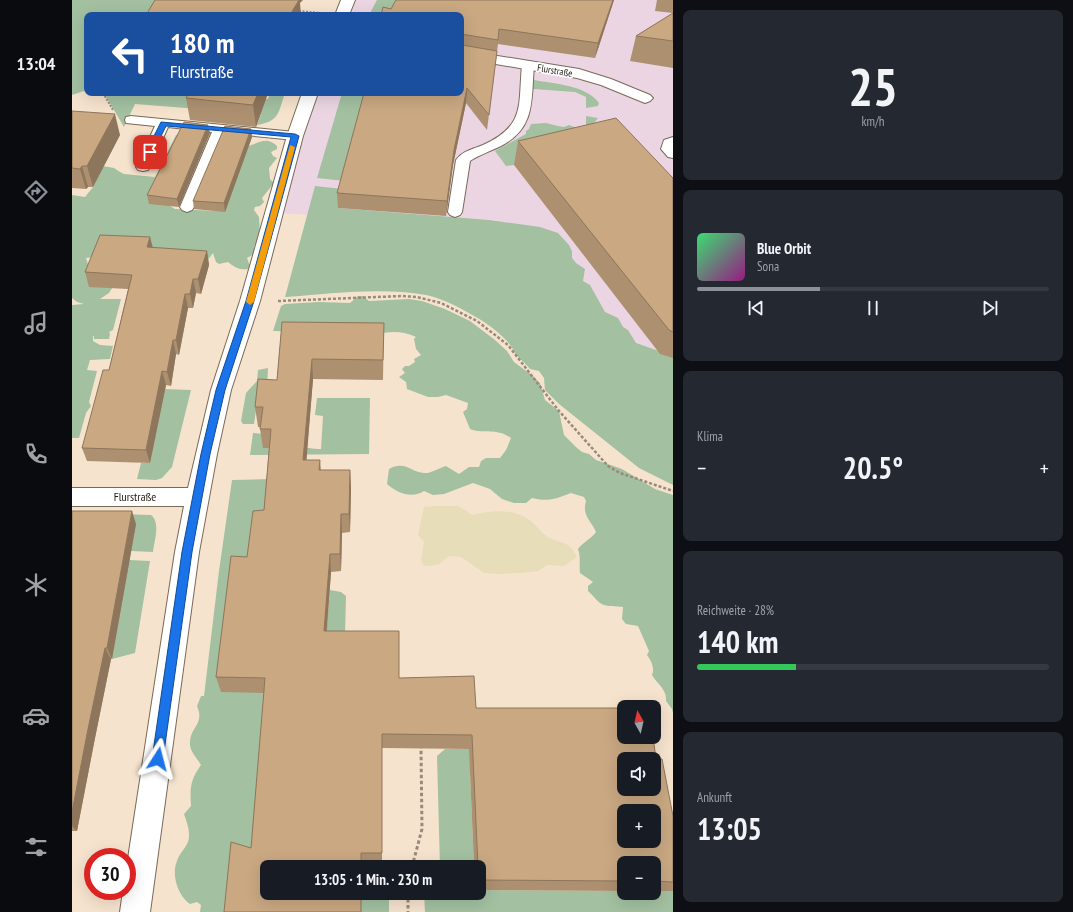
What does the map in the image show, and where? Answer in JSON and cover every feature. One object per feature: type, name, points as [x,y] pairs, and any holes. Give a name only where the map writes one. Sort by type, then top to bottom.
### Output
[{"type":"street","points":[[343,12],[348,0]]},
{"type":"street","name":"Flurstraße","points":[[464,54],[593,78],[645,98]]},
{"type":"street","points":[[135,912],[186,560],[206,454],[221,390],[250,301],[295,136],[309,96]]},
{"type":"street","name":"Flurstraße","points":[[72,498],[198,497]]},
{"type":"lane","points":[[455,212],[463,160],[466,157],[507,137],[520,124],[524,112],[528,65]]},
{"type":"lane","points":[[131,120],[295,136]]},
{"type":"lane","points":[[143,167],[163,124]]},
{"type":"lane","points":[[187,207],[220,129]]},
{"type":"lane","points":[[673,141],[669,143],[668,149],[673,154]]},
{"type":"path","points":[[292,10],[299,12]]},
{"type":"path","points":[[250,301],[300,301],[386,295],[417,297],[441,303],[476,321],[508,345],[560,411],[608,466],[620,473],[673,490]]},
{"type":"path","points":[[414,860],[422,829],[421,748]]},
{"type":"path","points":[[408,900],[408,912]]},
{"type":"shaded area","points":[[350,0],[673,0],[673,370],[444,223],[278,213],[316,96],[464,96],[464,12],[345,12]]},
{"type":"green space","points":[[72,0],[174,0],[165,12],[84,12],[84,91],[72,95]]},
{"type":"green space","points":[[377,0],[404,0],[398,12],[371,12]]},
{"type":"green space","points":[[534,80],[570,86],[586,92],[599,103],[598,106],[586,108],[586,97],[575,92],[533,89]]},
{"type":"green space","points":[[106,96],[230,96],[268,99],[269,96],[284,96],[277,115],[270,121],[257,125],[261,114],[135,104],[124,127]]},
{"type":"green space","points":[[341,96],[368,96],[345,181],[317,178]]},
{"type":"green space","points":[[586,116],[598,118],[588,131],[514,165],[506,166],[495,151],[526,134],[526,131],[529,129],[531,124],[546,123],[564,127],[569,125],[577,128],[586,125]]},
{"type":"green space","points":[[176,135],[203,138],[170,206],[175,209],[217,211],[243,147],[264,141],[268,141],[277,146],[277,149],[271,152],[273,156],[277,158],[269,168],[270,179],[274,183],[262,198],[264,202],[260,206],[255,207],[254,210],[259,217],[260,233],[254,247],[254,254],[247,258],[251,269],[239,268],[228,262],[219,264],[216,262],[213,253],[207,261],[86,258],[88,264],[93,265],[116,282],[109,293],[100,299],[121,299],[113,330],[109,332],[109,339],[94,339],[93,336],[93,341],[100,345],[113,346],[110,359],[90,360],[87,370],[97,371],[89,402],[91,406],[86,413],[79,438],[72,438],[72,305],[84,304],[77,302],[72,298],[72,195],[85,197],[93,187],[103,166],[114,168],[124,174],[155,177]]},
{"type":"green space","points":[[315,186],[343,189],[338,208],[489,220],[540,227],[558,233],[569,245],[572,251],[572,258],[576,263],[585,269],[583,281],[590,285],[605,312],[618,318],[623,327],[628,330],[636,343],[673,356],[673,485],[639,468],[559,404],[545,390],[544,378],[539,371],[530,369],[517,356],[512,347],[504,338],[481,320],[454,305],[426,295],[373,291],[285,297]]},
{"type":"green space","points":[[358,296],[363,296],[369,301],[409,299],[422,301],[445,309],[470,321],[495,340],[507,351],[514,362],[540,383],[545,400],[559,411],[564,435],[576,447],[582,452],[589,454],[596,460],[622,469],[655,489],[673,495],[673,713],[666,701],[665,693],[652,675],[652,664],[647,655],[649,651],[638,626],[626,624],[622,619],[623,607],[605,605],[599,602],[588,591],[588,586],[593,582],[580,573],[578,549],[596,532],[587,517],[585,510],[586,501],[584,497],[571,493],[552,499],[543,500],[532,498],[526,503],[514,503],[502,499],[490,489],[473,483],[444,494],[433,495],[424,491],[415,495],[410,495],[395,490],[387,484],[389,469],[404,466],[426,473],[446,466],[459,474],[469,467],[479,467],[481,461],[486,458],[500,458],[506,450],[511,438],[500,433],[470,429],[463,412],[467,409],[468,403],[446,395],[428,397],[407,389],[406,382],[399,377],[405,373],[402,369],[405,366],[409,366],[415,362],[414,359],[421,355],[416,349],[414,339],[416,337],[397,332],[378,334],[273,331],[281,306],[285,304],[319,302],[350,303]]},
{"type":"green space","points":[[268,368],[267,389],[258,397],[254,424],[243,424],[241,421],[246,393],[257,381],[258,370]]},
{"type":"green space","points":[[164,389],[191,390],[172,467],[162,478],[156,480],[137,479],[141,463],[150,463]]},
{"type":"green space","points":[[317,398],[370,398],[369,454],[250,455],[253,433],[270,436],[295,445],[312,449],[321,449],[323,416],[315,415]]},
{"type":"green space","points":[[271,479],[269,693],[256,859],[230,912],[200,912],[201,905],[197,902],[190,904],[179,891],[175,879],[175,867],[178,858],[188,842],[189,831],[184,814],[191,806],[192,784],[201,765],[192,751],[190,742],[199,717],[197,706],[201,696],[204,696],[232,480]]},
{"type":"green space","points":[[92,513],[151,515],[156,523],[153,552],[131,551]]},
{"type":"green space","points":[[129,560],[150,561],[135,653],[112,659]]},
{"type":"green space","points":[[330,590],[341,592],[346,596],[345,636],[325,648]]},
{"type":"green space","points":[[445,749],[475,749],[470,771],[474,860],[440,860],[437,756]]},
{"type":"green space","points":[[673,830],[673,912],[425,912],[424,900],[486,900],[486,890],[617,891],[617,900],[661,900],[661,856],[658,856]]},
{"type":"green space","points":[[361,900],[389,900],[389,912],[361,912]]},
{"type":"sand","points":[[458,506],[473,515],[496,511],[519,514],[526,517],[547,536],[568,545],[577,557],[564,566],[547,565],[538,571],[520,573],[484,573],[461,557],[449,556],[438,565],[424,566],[421,560],[424,542],[418,535],[424,507]]},
{"type":"building","points":[[155,0],[299,0],[292,12],[148,12]]},
{"type":"building","points":[[396,0],[613,0],[598,43],[499,29],[498,40],[464,34],[464,12],[382,12],[383,7],[391,9]]},
{"type":"building","points":[[673,13],[673,41],[636,36]]},
{"type":"building","points":[[464,45],[497,51],[489,115],[467,88],[454,150],[447,201],[337,193],[363,96],[464,96]]},
{"type":"building","points":[[187,96],[257,96],[253,105],[186,98]]},
{"type":"building","points":[[72,111],[115,114],[87,166],[82,166],[80,169],[72,168]]},
{"type":"building","points":[[616,118],[673,178],[673,332],[669,330],[518,141]]},
{"type":"building","points":[[184,122],[208,125],[177,199],[147,195]]},
{"type":"building","points":[[225,126],[251,129],[224,203],[193,201]]},
{"type":"building","points":[[100,235],[150,237],[147,247],[207,251],[198,279],[193,279],[190,294],[185,294],[176,340],[173,340],[167,372],[162,371],[146,450],[82,448],[103,370],[109,370],[132,275],[85,272]]},
{"type":"building","points":[[282,322],[384,323],[383,360],[312,359],[303,460],[320,460],[319,470],[350,470],[349,514],[341,514],[340,554],[330,554],[324,631],[399,631],[399,678],[474,676],[476,708],[617,708],[617,744],[654,744],[655,752],[617,752],[617,796],[661,796],[662,759],[673,816],[673,882],[661,881],[661,856],[617,856],[617,881],[486,880],[486,860],[478,860],[472,735],[382,734],[382,853],[361,853],[361,860],[260,860],[260,900],[361,900],[361,912],[224,912],[231,842],[251,848],[265,678],[216,677],[231,556],[247,557],[253,511],[264,510],[271,429],[260,429],[263,407],[255,407],[258,379],[277,380]]},
{"type":"building","points":[[72,511],[132,511],[107,648],[105,648],[72,812]]},
{"type":"slow traffic","points":[[250,302],[292,147]]},
{"type":"route","points":[[150,152],[163,124],[295,136],[250,301],[221,390],[206,454],[187,552],[158,759]]}]
